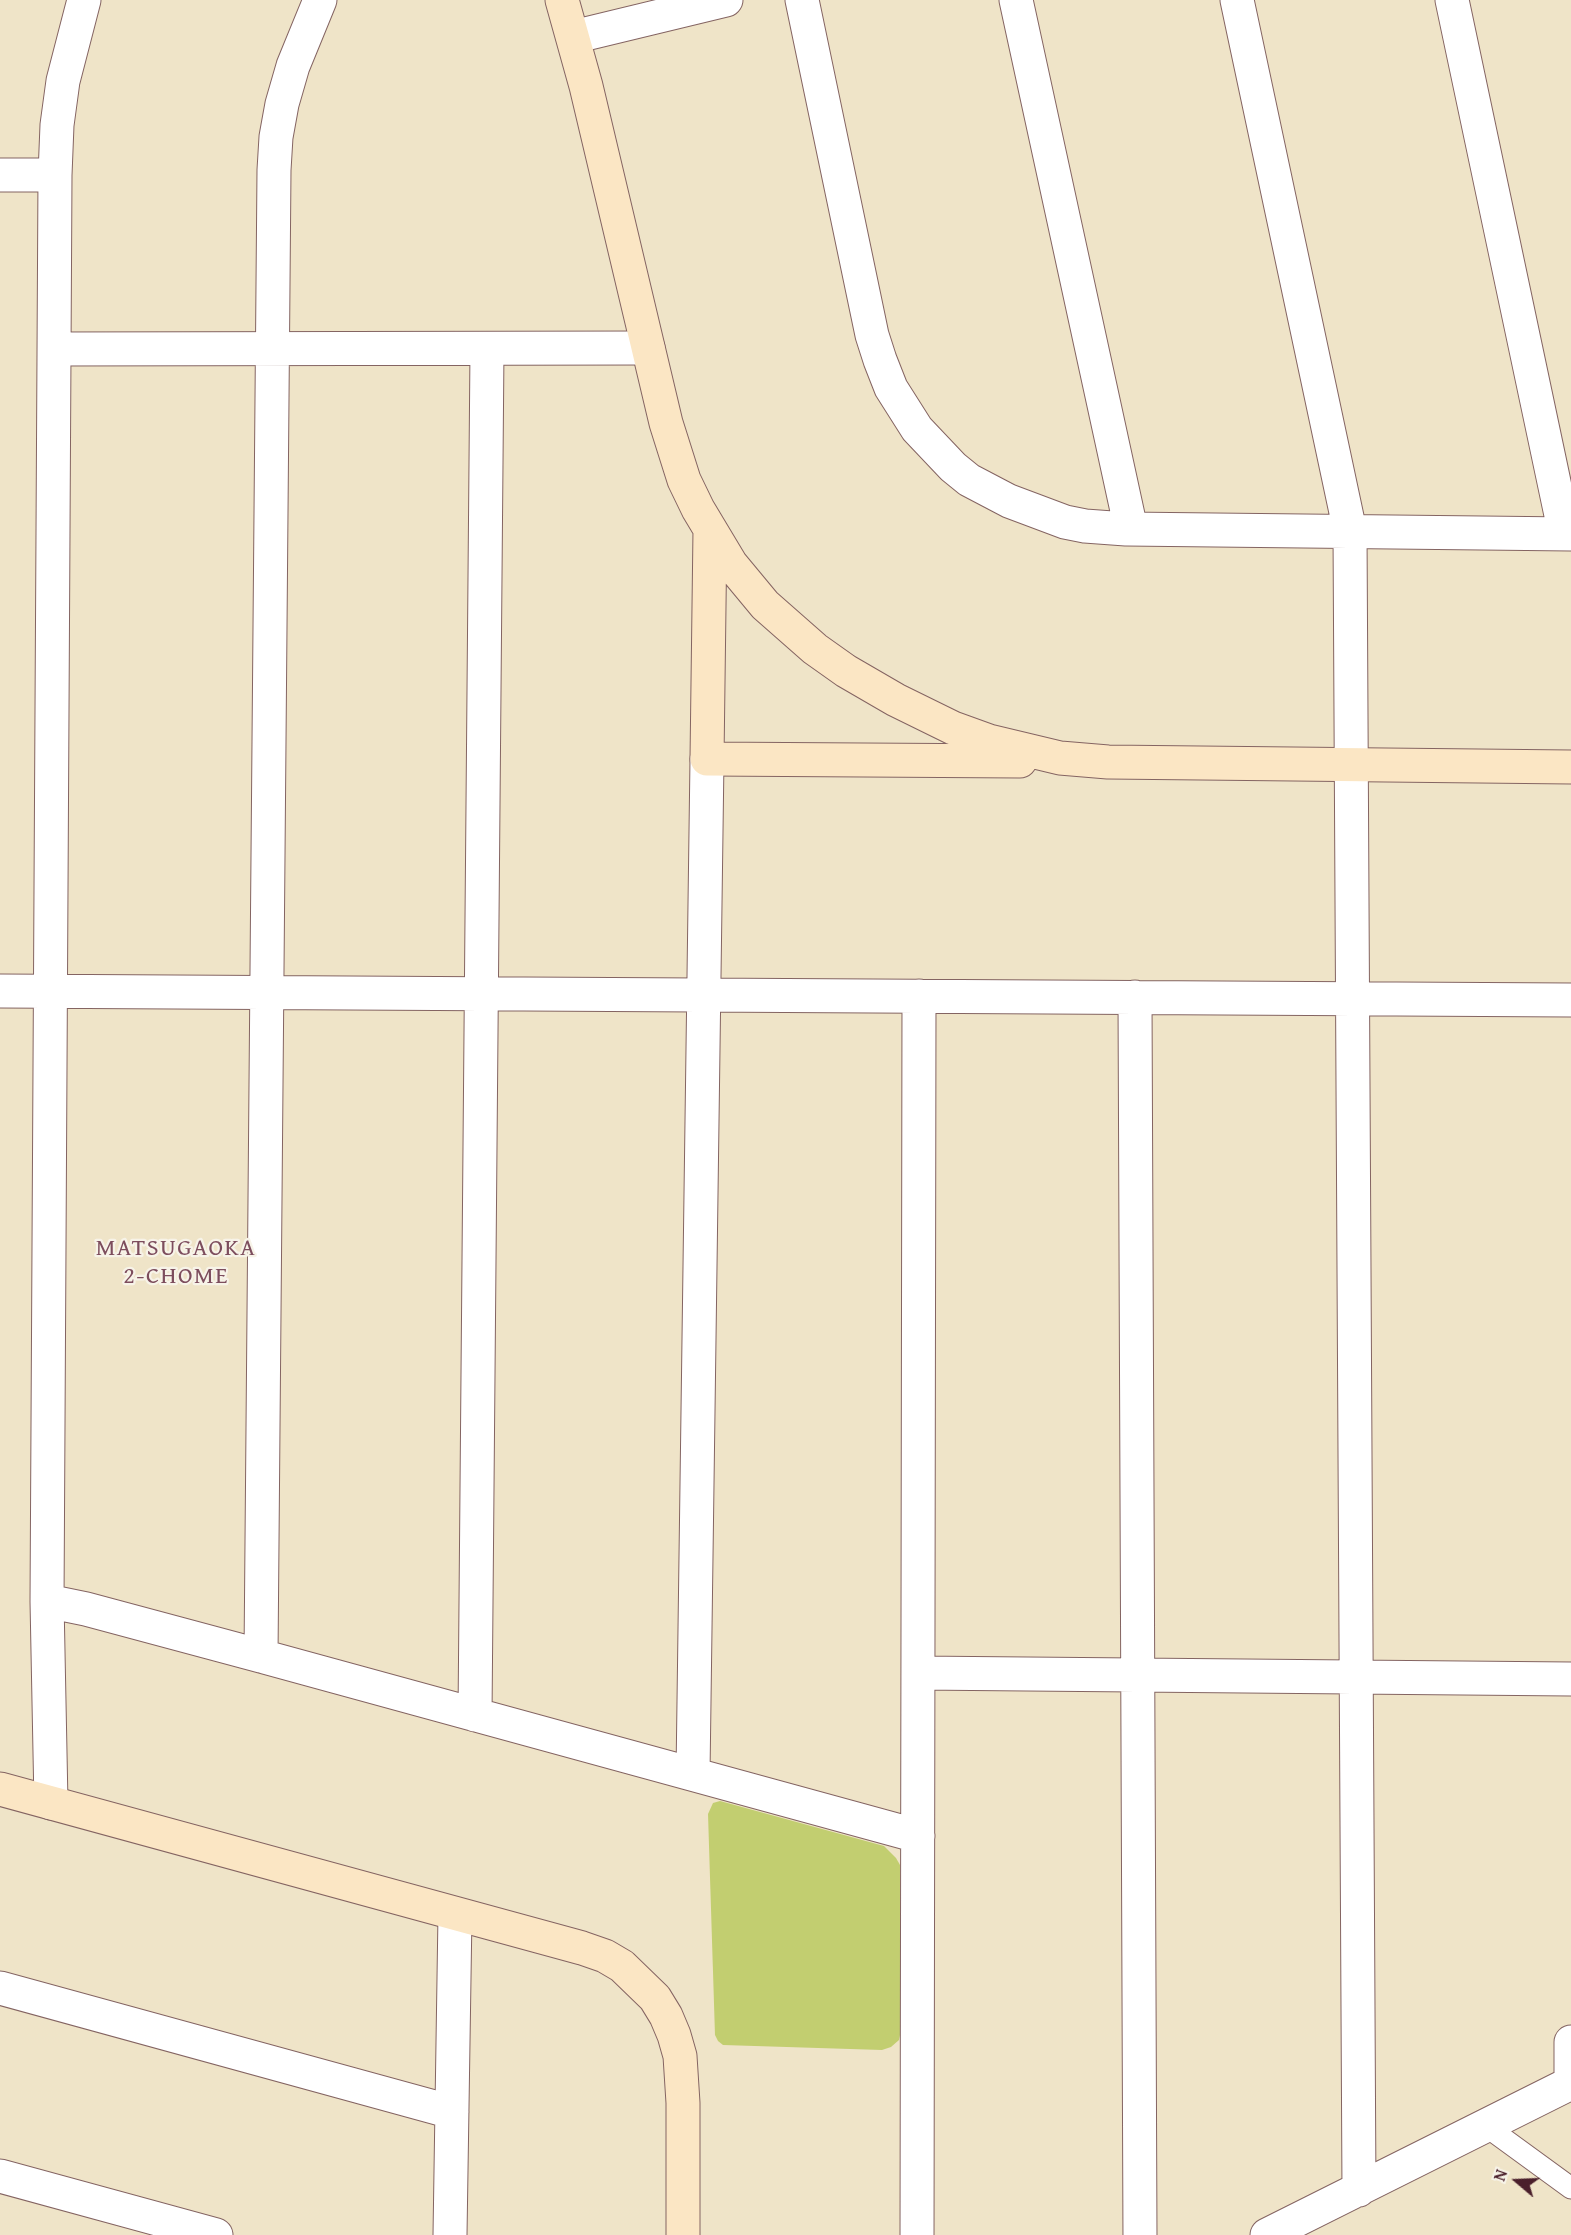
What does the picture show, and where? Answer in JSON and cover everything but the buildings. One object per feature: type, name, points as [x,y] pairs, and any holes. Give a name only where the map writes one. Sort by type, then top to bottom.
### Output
[{"type":"street","points":[[51,1803],[47,1601],[55,175],[57,125],[63,81],[84,0]]},
{"type":"street","points":[[261,1656],[273,207],[276,137],[293,66],[320,0]]},
{"type":"street","points":[[562,0],[573,37],[674,454],[684,480],[731,564],[765,605],[814,649],[846,671],[912,709],[953,728],[1038,754],[1108,762]]},
{"type":"street","points":[[573,37],[726,0]]},
{"type":"street","points":[[802,0],[872,334],[891,388],[917,429],[953,467],[989,491],[1065,522],[1085,526],[1131,529],[1568,534],[1452,0]]},
{"type":"street","points":[[1016,0],[1131,529]]},
{"type":"street","points":[[1237,0],[1350,531],[1359,2190]]},
{"type":"street","points":[[0,175],[55,175]]},
{"type":"street","points":[[54,349],[648,348]]},
{"type":"street","points":[[475,1715],[487,349]]},
{"type":"street","points":[[693,1773],[710,530]]},
{"type":"street","points":[[706,759],[1571,766]]},
{"type":"street","points":[[0,991],[1571,1000]]},
{"type":"street","points":[[917,2235],[919,996]]},
{"type":"street","points":[[1135,997],[1140,2235]]},
{"type":"street","points":[[47,1601],[86,1609],[261,1656],[918,1836]]},
{"type":"street","points":[[918,1673],[1571,1679]]},
{"type":"street","points":[[0,1790],[582,1948],[622,1966],[655,1998],[666,2016],[680,2056],[683,2103],[683,2235]]},
{"type":"street","points":[[450,2235],[455,1914]]},
{"type":"street","points":[[0,1988],[452,2112]]},
{"type":"street","points":[[1267,2235],[1314,2225],[1359,2190],[1571,2083],[1571,2042]]},
{"type":"street","points":[[0,2176],[121,2223],[216,2235]]},
{"type":"lane","points":[[1486,2126],[1571,2188]]},
{"type":"green space","points":[[720,1801],[884,1846],[896,1858],[900,1865],[900,2035],[899,2040],[891,2047],[882,2050],[723,2045],[718,2041],[715,2035],[708,1814],[713,1803]]},
{"type":"district","name":"MATSUGAOKA 2-CHOME","points":[[176,1263]]}]
